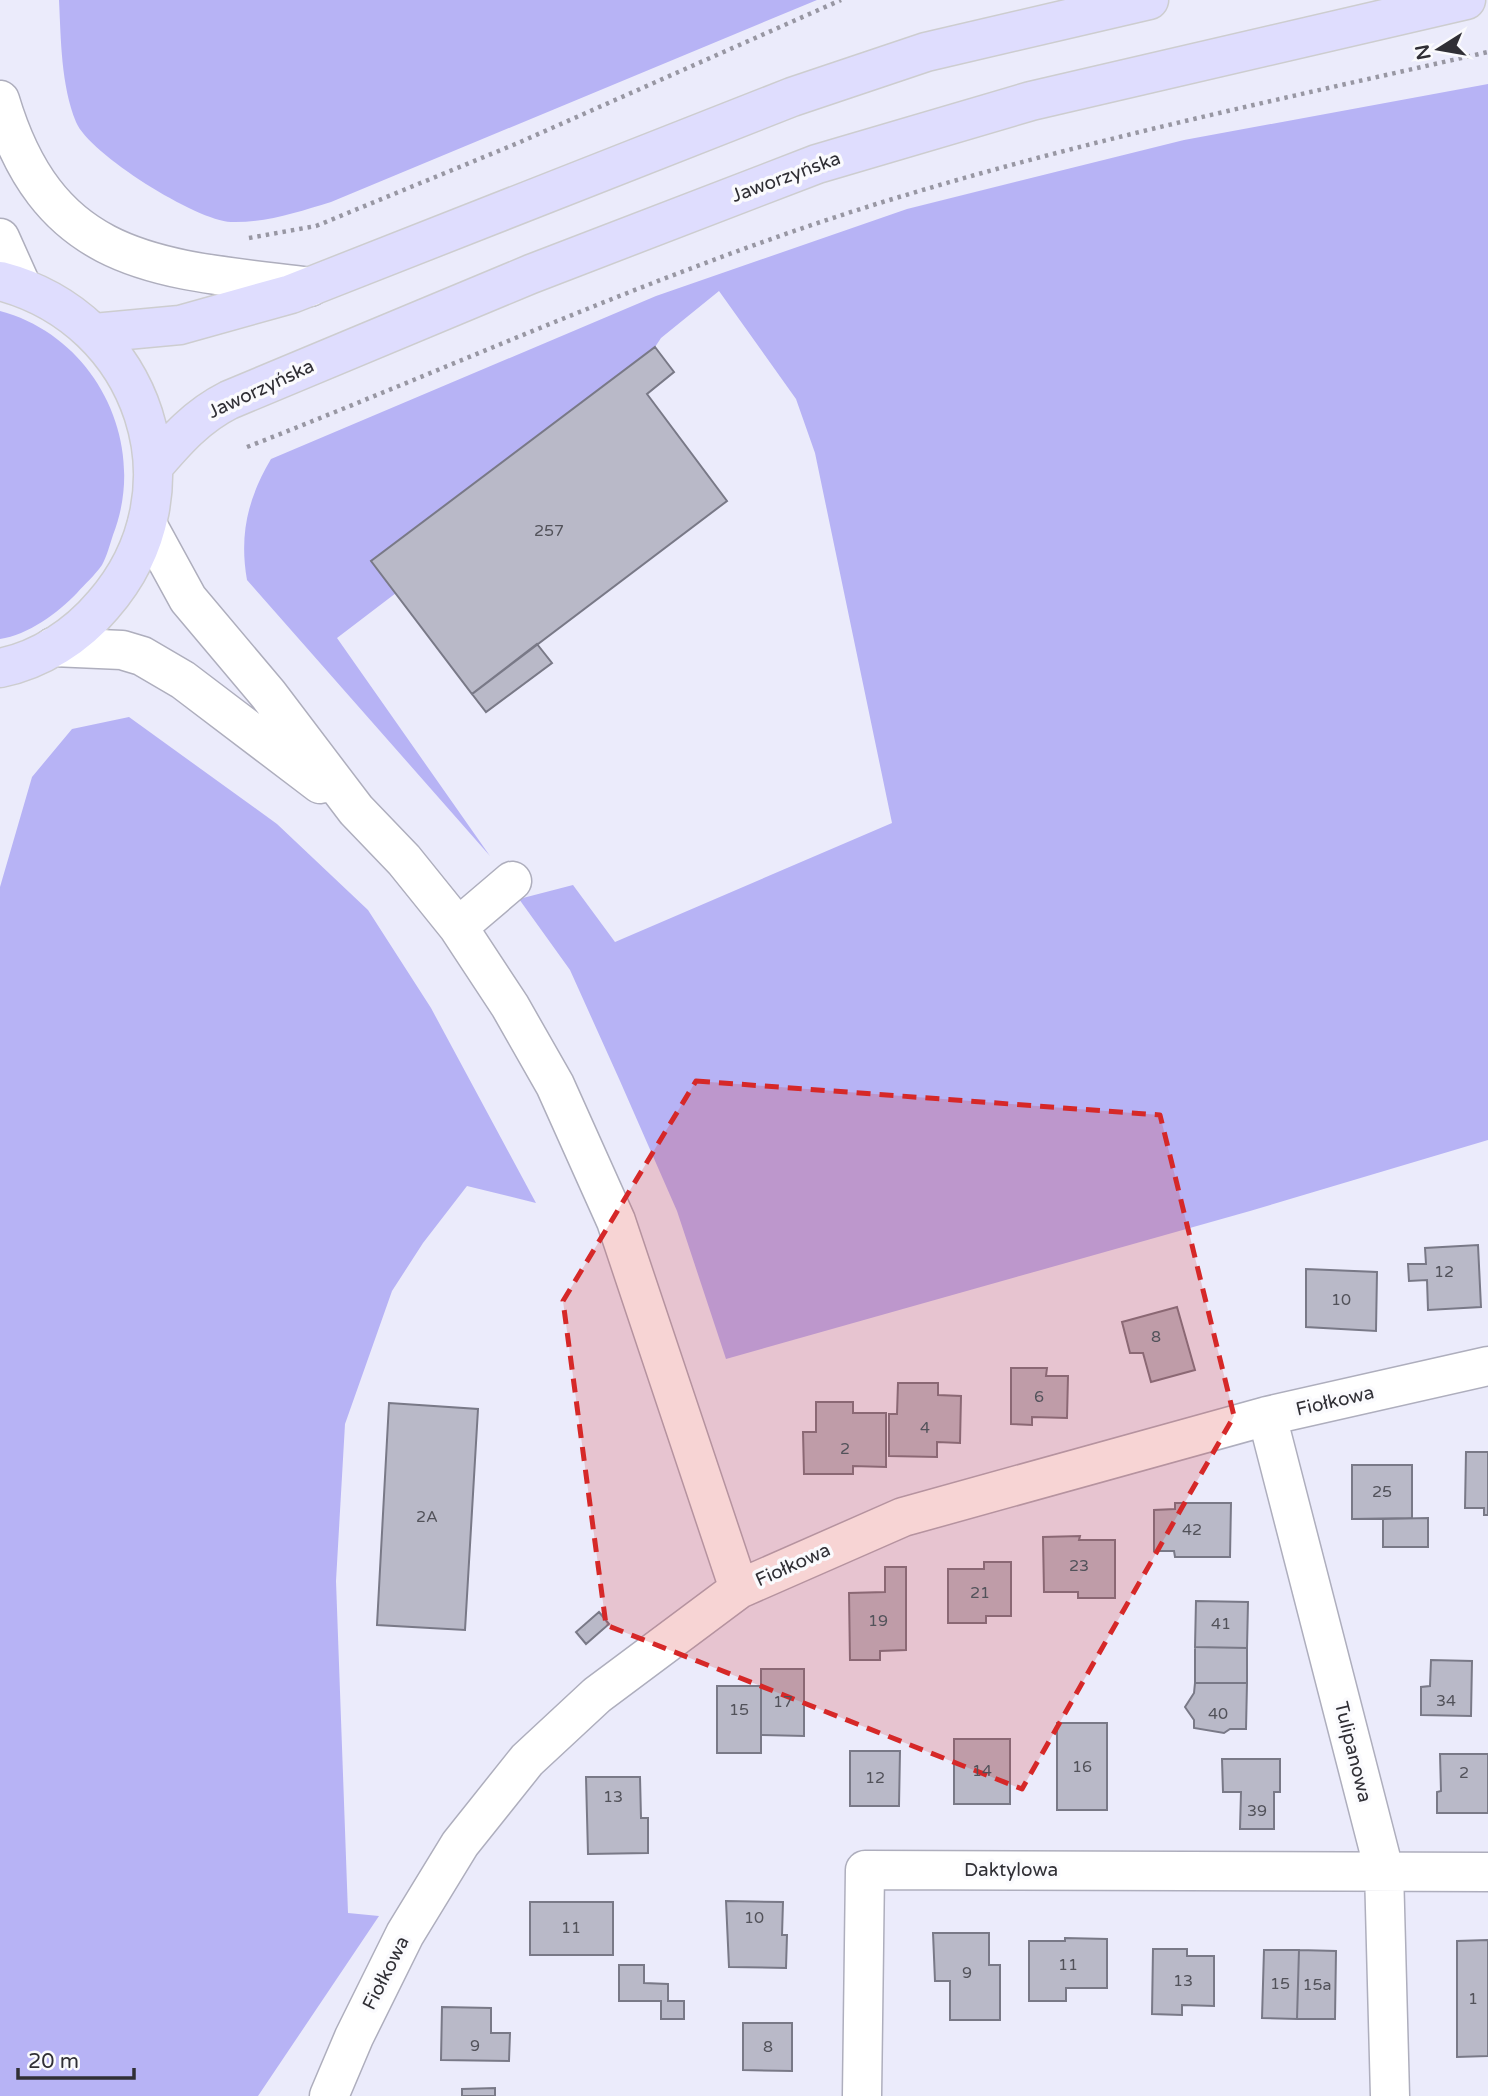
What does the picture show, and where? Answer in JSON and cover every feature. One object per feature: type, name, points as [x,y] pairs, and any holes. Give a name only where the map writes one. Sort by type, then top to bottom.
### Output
[{"type":"main road","points":[[94,333],[180,325],[235,312],[310,287],[792,97],[926,52],[1149,0]]},
{"type":"main road","name":"Jaworzyńska","points":[[153,467],[187,428],[209,410],[229,400],[531,274],[817,164],[1031,101],[1466,0]]},
{"type":"main road","points":[[2,671],[53,647],[92,618],[114,593],[132,564],[147,524],[153,467],[149,434],[139,401],[125,372],[94,333],[54,302],[11,284]]},
{"type":"street","points":[[0,100],[10,134],[26,167],[41,189],[59,210],[102,243],[130,257],[161,267],[310,287]]},
{"type":"street","points":[[0,238],[11,284]]},
{"type":"street","points":[[147,524],[188,599],[268,694],[356,810],[404,860],[458,927],[510,1006],[555,1085],[616,1222],[739,1589]]},
{"type":"street","points":[[53,647],[122,650],[142,656],[183,680],[356,810]]},
{"type":"street","points":[[458,927],[512,881]]},
{"type":"street","name":"Fiołkowa","points":[[330,2096],[354,2037],[405,1934],[460,1844],[527,1760],[597,1695],[739,1589],[904,1517],[1267,1416],[1488,1366]]},
{"type":"street","name":"Tulipanowa","points":[[1267,1416],[1384,1870],[1390,2096]]},
{"type":"street","name":"Daktylowa","points":[[862,2096],[865,1870],[1384,1870]]},
{"type":"street","points":[[1384,1870],[1488,1872]]},
{"type":"path","points":[[242,240],[316,226],[518,143],[841,0]]},
{"type":"path","points":[[247,447],[698,265],[896,198],[1154,127],[1488,52]]},
{"type":"highlighted area","points":[[696,1081],[1160,1115],[1234,1416],[1022,1789],[606,1625],[563,1301]]},
{"type":"shaded area","points":[[59,0],[817,0],[331,202],[269,219],[231,222],[194,210],[146,184],[101,151],[85,135],[76,122],[67,93]]},
{"type":"shaded area","points":[[1488,84],[1488,1140],[1250,1211],[726,1359],[677,1211],[620,1081],[570,970],[519,899],[573,885],[615,942],[892,823],[815,453],[796,399],[719,291],[661,338],[655,347],[372,561],[396,593],[337,638],[490,856],[247,580],[244,547],[247,517],[256,488],[271,459],[656,296],[907,209],[1184,140]]},
{"type":"shaded area","points":[[0,311],[34,324],[63,344],[87,369],[106,398],[118,430],[124,465],[122,500],[102,565],[77,593],[52,615],[32,628],[0,639]]},
{"type":"shaded area","points":[[129,717],[277,824],[368,910],[431,1008],[536,1203],[467,1186],[423,1243],[392,1291],[345,1424],[336,1581],[348,1913],[379,1916],[258,2096],[0,2096],[0,887],[32,777],[72,729]]},
{"type":"building","points":[[655,347],[674,372],[647,394],[727,501],[472,694],[371,561]]},
{"type":"building","points":[[537,644],[552,663],[486,712],[472,694]]},
{"type":"building","points":[[1478,1245],[1481,1307],[1428,1310],[1427,1280],[1409,1281],[1408,1264],[1426,1264],[1425,1248]]},
{"type":"building","points":[[1306,1269],[1377,1272],[1376,1331],[1306,1327]]},
{"type":"building","points":[[1177,1307],[1195,1370],[1151,1382],[1143,1353],[1130,1353],[1122,1322]]},
{"type":"building","points":[[1011,1368],[1047,1368],[1046,1376],[1068,1376],[1067,1418],[1032,1417],[1032,1425],[1011,1424]]},
{"type":"building","points":[[898,1383],[938,1383],[938,1395],[961,1396],[960,1443],[937,1442],[937,1457],[889,1456],[889,1414],[897,1414]]},
{"type":"building","points":[[816,1402],[853,1402],[853,1413],[886,1413],[886,1467],[853,1466],[853,1474],[804,1474],[803,1432],[816,1432]]},
{"type":"building","points":[[389,1403],[478,1409],[465,1630],[377,1625]]},
{"type":"building","points":[[1466,1452],[1488,1452],[1488,1515],[1484,1515],[1484,1508],[1465,1508]]},
{"type":"building","points":[[1352,1465],[1412,1465],[1412,1518],[1352,1519]]},
{"type":"building","points":[[1175,1503],[1231,1503],[1230,1557],[1175,1557],[1174,1551],[1154,1551],[1154,1510],[1175,1509]]},
{"type":"building","points":[[1428,1518],[1428,1547],[1383,1547],[1383,1519]]},
{"type":"building","points":[[1080,1536],[1079,1540],[1115,1540],[1115,1598],[1078,1598],[1078,1592],[1044,1592],[1043,1537]]},
{"type":"building","points":[[984,1562],[1011,1562],[1011,1616],[986,1616],[986,1623],[948,1623],[948,1569],[984,1569]]},
{"type":"building","points":[[885,1567],[906,1567],[906,1650],[880,1651],[880,1660],[850,1660],[849,1593],[885,1592]]},
{"type":"building","points":[[1196,1601],[1248,1602],[1247,1648],[1195,1647]]},
{"type":"building","points":[[599,1612],[609,1624],[586,1644],[576,1632]]},
{"type":"building","points":[[1195,1647],[1247,1648],[1247,1683],[1195,1683]]},
{"type":"building","points":[[1431,1660],[1472,1661],[1471,1716],[1421,1715],[1421,1687],[1430,1686]]},
{"type":"building","points":[[761,1669],[804,1669],[804,1736],[761,1735]]},
{"type":"building","points":[[1195,1683],[1247,1683],[1246,1729],[1230,1729],[1224,1733],[1194,1728],[1194,1720],[1185,1707],[1194,1693]]},
{"type":"building","points":[[717,1686],[761,1686],[761,1753],[717,1753]]},
{"type":"building","points":[[1057,1723],[1107,1723],[1107,1810],[1057,1810]]},
{"type":"building","points":[[954,1739],[1010,1739],[1010,1804],[954,1804]]},
{"type":"building","points":[[850,1751],[900,1751],[899,1806],[850,1806]]},
{"type":"building","points":[[1440,1754],[1488,1754],[1488,1813],[1437,1813],[1437,1792],[1441,1791]]},
{"type":"building","points":[[1222,1759],[1280,1759],[1280,1792],[1274,1792],[1274,1829],[1240,1829],[1241,1792],[1223,1792]]},
{"type":"building","points":[[586,1777],[640,1777],[641,1818],[648,1818],[648,1853],[588,1854]]},
{"type":"building","points":[[726,1901],[783,1902],[782,1935],[787,1935],[786,1968],[729,1967]]},
{"type":"building","points":[[530,1902],[613,1902],[613,1955],[530,1955]]},
{"type":"building","points":[[933,1933],[989,1933],[989,1965],[1000,1965],[1000,2020],[950,2020],[950,1981],[935,1981]]},
{"type":"building","points":[[1065,1938],[1107,1939],[1107,1988],[1066,1988],[1066,2001],[1029,2001],[1029,1941],[1065,1941]]},
{"type":"building","points":[[1488,1940],[1488,2056],[1457,2057],[1457,1941]]},
{"type":"building","points":[[1153,1949],[1187,1949],[1187,1956],[1214,1956],[1214,2006],[1182,2005],[1182,2015],[1152,2014]]},
{"type":"building","points":[[1264,1950],[1299,1950],[1297,2019],[1262,2018]]},
{"type":"building","points":[[1299,1950],[1336,1951],[1335,2019],[1297,2019]]},
{"type":"building","points":[[619,1965],[644,1965],[644,1983],[668,1984],[668,2001],[684,2001],[684,2019],[661,2019],[661,2001],[619,2001]]},
{"type":"building","points":[[442,2007],[491,2008],[491,2033],[510,2033],[509,2061],[441,2060]]},
{"type":"building","points":[[743,2023],[792,2023],[792,2071],[743,2070]]},
{"type":"building","points":[[495,2088],[495,2096],[462,2096],[462,2089]]}]
